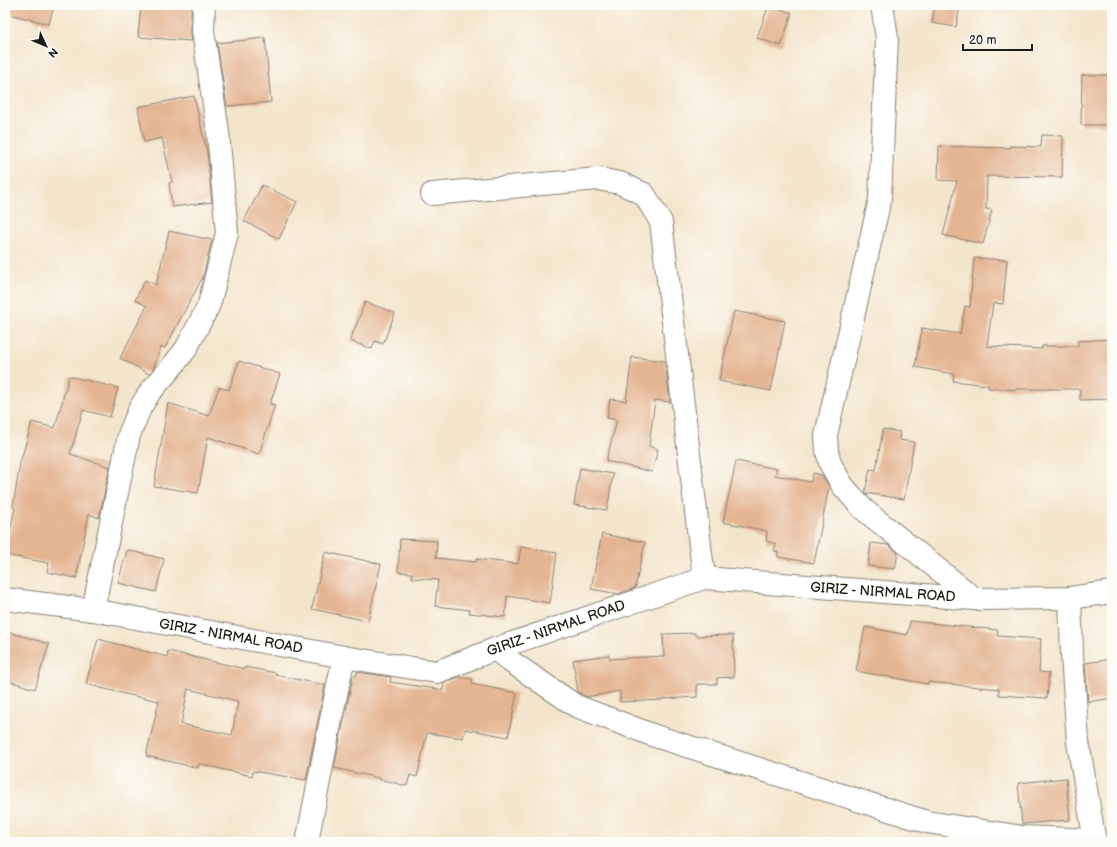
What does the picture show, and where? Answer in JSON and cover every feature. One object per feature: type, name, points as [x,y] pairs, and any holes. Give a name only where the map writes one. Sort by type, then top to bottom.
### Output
[{"type":"street","points":[[93,610],[129,435],[140,408],[150,392],[186,349],[209,305],[227,233],[218,132],[203,31],[204,5]]},
{"type":"street","points":[[882,5],[887,38],[880,199],[826,435],[826,451],[830,463],[842,485],[863,509],[975,599]]},
{"type":"street","points":[[432,194],[598,180],[620,183],[644,194],[661,222],[704,578]]},
{"type":"street","name":"GIRIZ - NIRMAL ROAD","points":[[5,599],[93,610],[344,657],[437,672],[495,649],[704,578],[975,599],[1070,598],[1112,592]]},
{"type":"street","points":[[495,649],[510,662],[576,706],[655,736],[927,822],[1022,837],[1095,841],[1078,742],[1070,598]]},
{"type":"street","points":[[307,842],[334,699],[344,657]]},
{"type":"building","points":[[5,5],[54,5],[49,24],[5,13]]},
{"type":"building","points":[[141,5],[191,5],[192,41],[138,37]]},
{"type":"building","points":[[769,5],[792,13],[781,46],[757,38]]},
{"type":"building","points":[[935,5],[960,5],[956,27],[932,23]]},
{"type":"building","points":[[265,38],[271,102],[227,106],[217,43]]},
{"type":"building","points":[[1082,75],[1108,75],[1108,81],[1112,81],[1112,125],[1081,125]]},
{"type":"building","points":[[194,96],[207,152],[212,202],[172,207],[169,183],[172,182],[162,138],[144,142],[138,107]]},
{"type":"building","points":[[1042,135],[1063,136],[1062,177],[987,176],[986,209],[992,210],[983,244],[943,235],[957,181],[938,180],[939,146],[1010,148],[1010,146],[1041,147]]},
{"type":"building","points":[[262,185],[297,202],[279,239],[244,221]]},
{"type":"building","points":[[169,231],[212,240],[202,280],[165,348],[161,347],[153,370],[149,374],[120,358],[147,306],[135,300],[145,280],[156,285]]},
{"type":"building","points":[[974,258],[1007,260],[1003,304],[993,303],[987,346],[1042,349],[1042,346],[1078,346],[1077,341],[1112,339],[1112,399],[1080,400],[1080,389],[1016,390],[988,388],[988,385],[953,381],[954,374],[915,367],[922,328],[960,334],[965,306],[970,307]]},
{"type":"building","points":[[365,302],[395,313],[383,344],[375,341],[372,349],[350,341]]},
{"type":"building","points":[[734,311],[785,321],[771,391],[719,381]]},
{"type":"building","points":[[632,357],[665,361],[670,402],[655,400],[649,446],[658,449],[652,472],[606,461],[617,420],[607,418],[610,399],[626,401]]},
{"type":"building","points":[[239,361],[280,374],[270,404],[275,405],[259,454],[208,437],[198,493],[154,486],[168,403],[209,416],[219,387],[229,390]]},
{"type":"building","points":[[69,376],[118,388],[110,417],[83,410],[70,454],[110,467],[99,518],[89,514],[76,578],[47,572],[49,563],[5,555],[15,508],[13,507],[20,463],[32,422],[55,428]]},
{"type":"building","points":[[883,429],[900,432],[899,440],[914,442],[904,499],[865,493],[870,469],[876,470]]},
{"type":"building","points":[[736,461],[777,469],[775,475],[811,482],[813,473],[822,475],[829,487],[814,563],[778,557],[778,552],[774,551],[776,544],[766,541],[767,531],[723,522]]},
{"type":"building","points":[[580,468],[613,474],[607,510],[574,505]]},
{"type":"building","points":[[602,534],[645,542],[635,588],[618,594],[591,589]]},
{"type":"building","points":[[400,539],[437,541],[436,558],[476,562],[476,559],[518,564],[521,547],[557,553],[550,603],[507,596],[505,617],[469,613],[470,610],[435,606],[438,580],[412,578],[412,573],[398,572]]},
{"type":"building","points":[[871,543],[888,545],[898,553],[895,569],[868,566]]},
{"type":"building","points":[[127,550],[164,559],[156,592],[118,583]]},
{"type":"building","points":[[325,552],[381,564],[368,621],[312,609]]},
{"type":"building","points":[[910,621],[998,630],[997,636],[1041,639],[1039,672],[1049,673],[1047,698],[999,695],[999,689],[928,682],[928,684],[856,671],[865,627],[907,635]]},
{"type":"building","points":[[5,631],[49,644],[35,689],[5,680]]},
{"type":"building","points":[[695,633],[695,636],[733,635],[734,677],[717,678],[717,684],[697,684],[697,697],[620,702],[620,691],[587,697],[578,692],[573,660],[609,655],[610,659],[664,656],[663,634]]},
{"type":"building","points":[[98,639],[167,657],[168,651],[245,669],[245,667],[276,673],[275,675],[325,685],[306,780],[253,771],[252,776],[199,764],[198,768],[146,756],[159,701],[86,684]],"holes":[[[188,689],[238,701],[232,735],[181,724]]]},
{"type":"building","points":[[1112,659],[1112,698],[1088,702],[1085,663]]},
{"type":"building","points":[[357,672],[391,677],[390,682],[443,690],[444,683],[458,677],[472,679],[472,684],[517,693],[508,737],[465,729],[463,738],[427,733],[417,777],[410,775],[407,786],[334,768],[353,676],[356,676]]},
{"type":"building","points":[[1066,778],[1070,820],[1022,824],[1018,783]]}]
